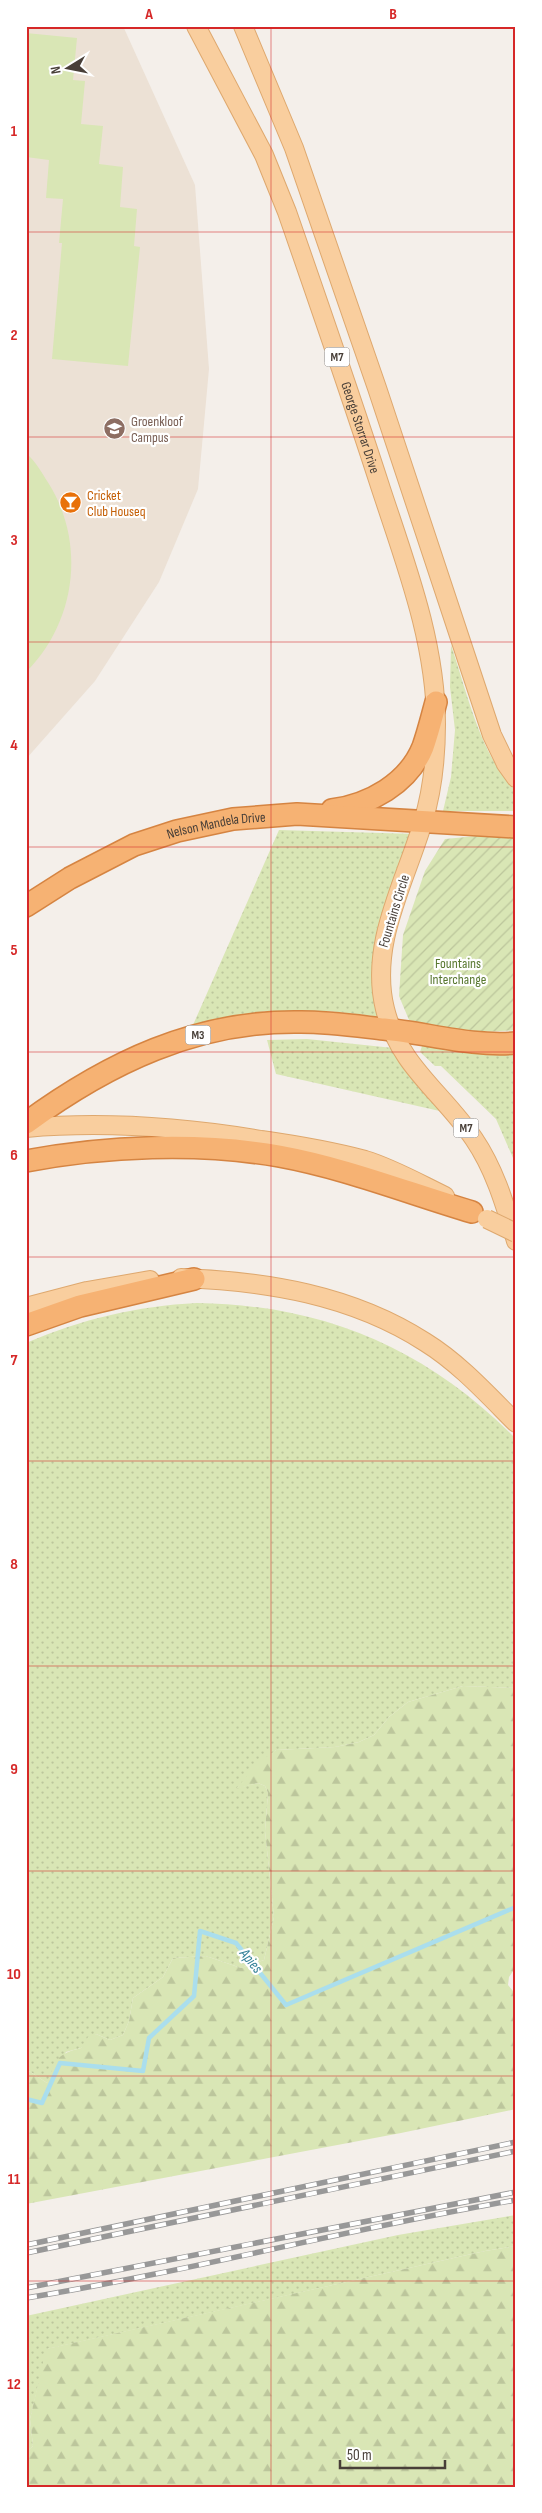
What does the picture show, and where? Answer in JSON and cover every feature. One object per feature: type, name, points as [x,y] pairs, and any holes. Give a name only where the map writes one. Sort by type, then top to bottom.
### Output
[{"type":"highway","points":[[297,814],[349,807],[365,802],[391,786],[416,760],[422,748],[436,702]]},
{"type":"highway","name":"Nelson Mandela Drive","points":[[26,906],[78,873],[149,839],[206,824],[297,814],[423,821]]},
{"type":"highway","points":[[423,821],[516,827]]},
{"type":"highway","name":"M3","points":[[26,1123],[87,1081],[127,1060],[215,1030],[276,1022],[301,1022],[392,1029],[478,1042],[516,1043]]},
{"type":"highway","points":[[26,1161],[67,1153],[144,1148],[217,1150],[278,1156],[341,1170],[480,1216]]},
{"type":"highway","points":[[26,1325],[72,1309],[194,1278]]},
{"type":"main road","name":"George Storrar Drive","points":[[196,26],[264,156],[305,263],[406,564],[422,624],[436,702],[432,766],[423,821]]},
{"type":"main road","name":"George Storrar Drive","points":[[243,26],[294,148],[377,388],[492,735],[506,764],[516,778]]},
{"type":"main road","name":"Fountains Circle","points":[[392,1029],[385,1007],[381,982],[381,956],[384,936],[423,821]]},
{"type":"main road","name":"M7","points":[[392,1029],[408,1061],[454,1112],[489,1163],[502,1194],[516,1241]]},
{"type":"main road","points":[[26,1128],[73,1124],[146,1126],[210,1132],[260,1139],[367,1160],[445,1196],[480,1216],[516,1233]]},
{"type":"main road","points":[[26,1307],[79,1293],[156,1279],[194,1278],[253,1282],[313,1294],[387,1321],[425,1342],[461,1369],[516,1423]]},
{"type":"shaded area","name":"Groenkloof Campus","points":[[26,26],[123,26],[195,185],[209,369],[198,489],[159,582],[95,681],[26,759]]},
{"type":"green space","points":[[26,33],[77,38],[73,80],[85,81],[81,124],[103,126],[99,164],[123,167],[120,207],[137,209],[134,246],[140,247],[128,366],[52,359],[62,243],[59,243],[63,199],[46,198],[49,160],[26,157],[29,122],[26,121]]},
{"type":"green space","points":[[26,453],[49,484],[61,507],[68,532],[71,557],[70,582],[65,606],[56,630],[43,652],[26,672]]},
{"type":"green space","points":[[451,645],[469,702],[484,741],[493,760],[516,791],[516,811],[443,811],[451,777],[455,730],[450,687]]},
{"type":"green space","points":[[279,830],[415,834],[383,920],[372,964],[382,1017],[328,1011],[265,1011],[193,1025]]},
{"type":"green space","name":"Fountains Interchange","points":[[498,834],[516,836],[516,1030],[462,1030],[409,1020],[399,996],[403,935],[425,871],[445,839]]},
{"type":"green space","points":[[307,1039],[393,1048],[444,1112],[276,1074],[267,1040]]},
{"type":"green space","points":[[422,1046],[482,1053],[516,1054],[516,1165],[496,1119],[441,1066],[435,1066],[420,1052]]},
{"type":"green space","points":[[197,1303],[243,1306],[288,1312],[330,1323],[370,1338],[409,1357],[446,1380],[482,1407],[516,1439],[516,1688],[463,1686],[408,1702],[389,1717],[374,1735],[359,1742],[335,1747],[276,1750],[237,1788],[258,1783],[265,1786],[268,1793],[265,1831],[274,1917],[264,1960],[241,1968],[206,1956],[173,1958],[163,1977],[133,1998],[129,2021],[123,2035],[110,2040],[96,2034],[81,2048],[66,2052],[47,2083],[26,2069],[26,1343],[68,1327],[110,1315],[153,1307]]},
{"type":"green space","points":[[463,1686],[516,1688],[516,1967],[509,1977],[508,1985],[513,1991],[516,1990],[516,2109],[401,2133],[26,2204],[26,2069],[47,2083],[58,2059],[66,2053],[81,2048],[88,2037],[96,2034],[110,2040],[123,2035],[129,2021],[133,1998],[163,1977],[173,1958],[206,1956],[241,1968],[264,1960],[274,1917],[265,1831],[268,1793],[265,1786],[258,1783],[236,1789],[258,1763],[276,1750],[335,1747],[359,1742],[374,1735],[389,1717],[408,1702]]},
{"type":"green space","points":[[516,2215],[516,2246],[485,2251],[47,2349],[30,2419],[33,2446],[26,2452],[26,2316],[398,2235]]},
{"type":"green space","points":[[516,2246],[516,2487],[26,2487],[26,2452],[33,2446],[30,2419],[46,2349],[485,2251]]},
{"type":"waterway","name":"Apies","points":[[26,2099],[42,2103],[60,2063],[143,2071],[149,2038],[194,1996],[200,1931],[236,1943],[286,2005],[516,1907]]},
{"type":"railway","points":[[26,2245],[516,2142]]},
{"type":"railway","points":[[26,2253],[516,2151]]},
{"type":"railway","points":[[26,2288],[516,2192]]},
{"type":"railway","points":[[26,2298],[149,2275],[393,2223],[516,2200]]},
{"type":"place","name":"Groenkloof Campus","points":[[115,429]]},
{"type":"place","name":"Cricket Club Houseq","points":[[71,503]]}]
